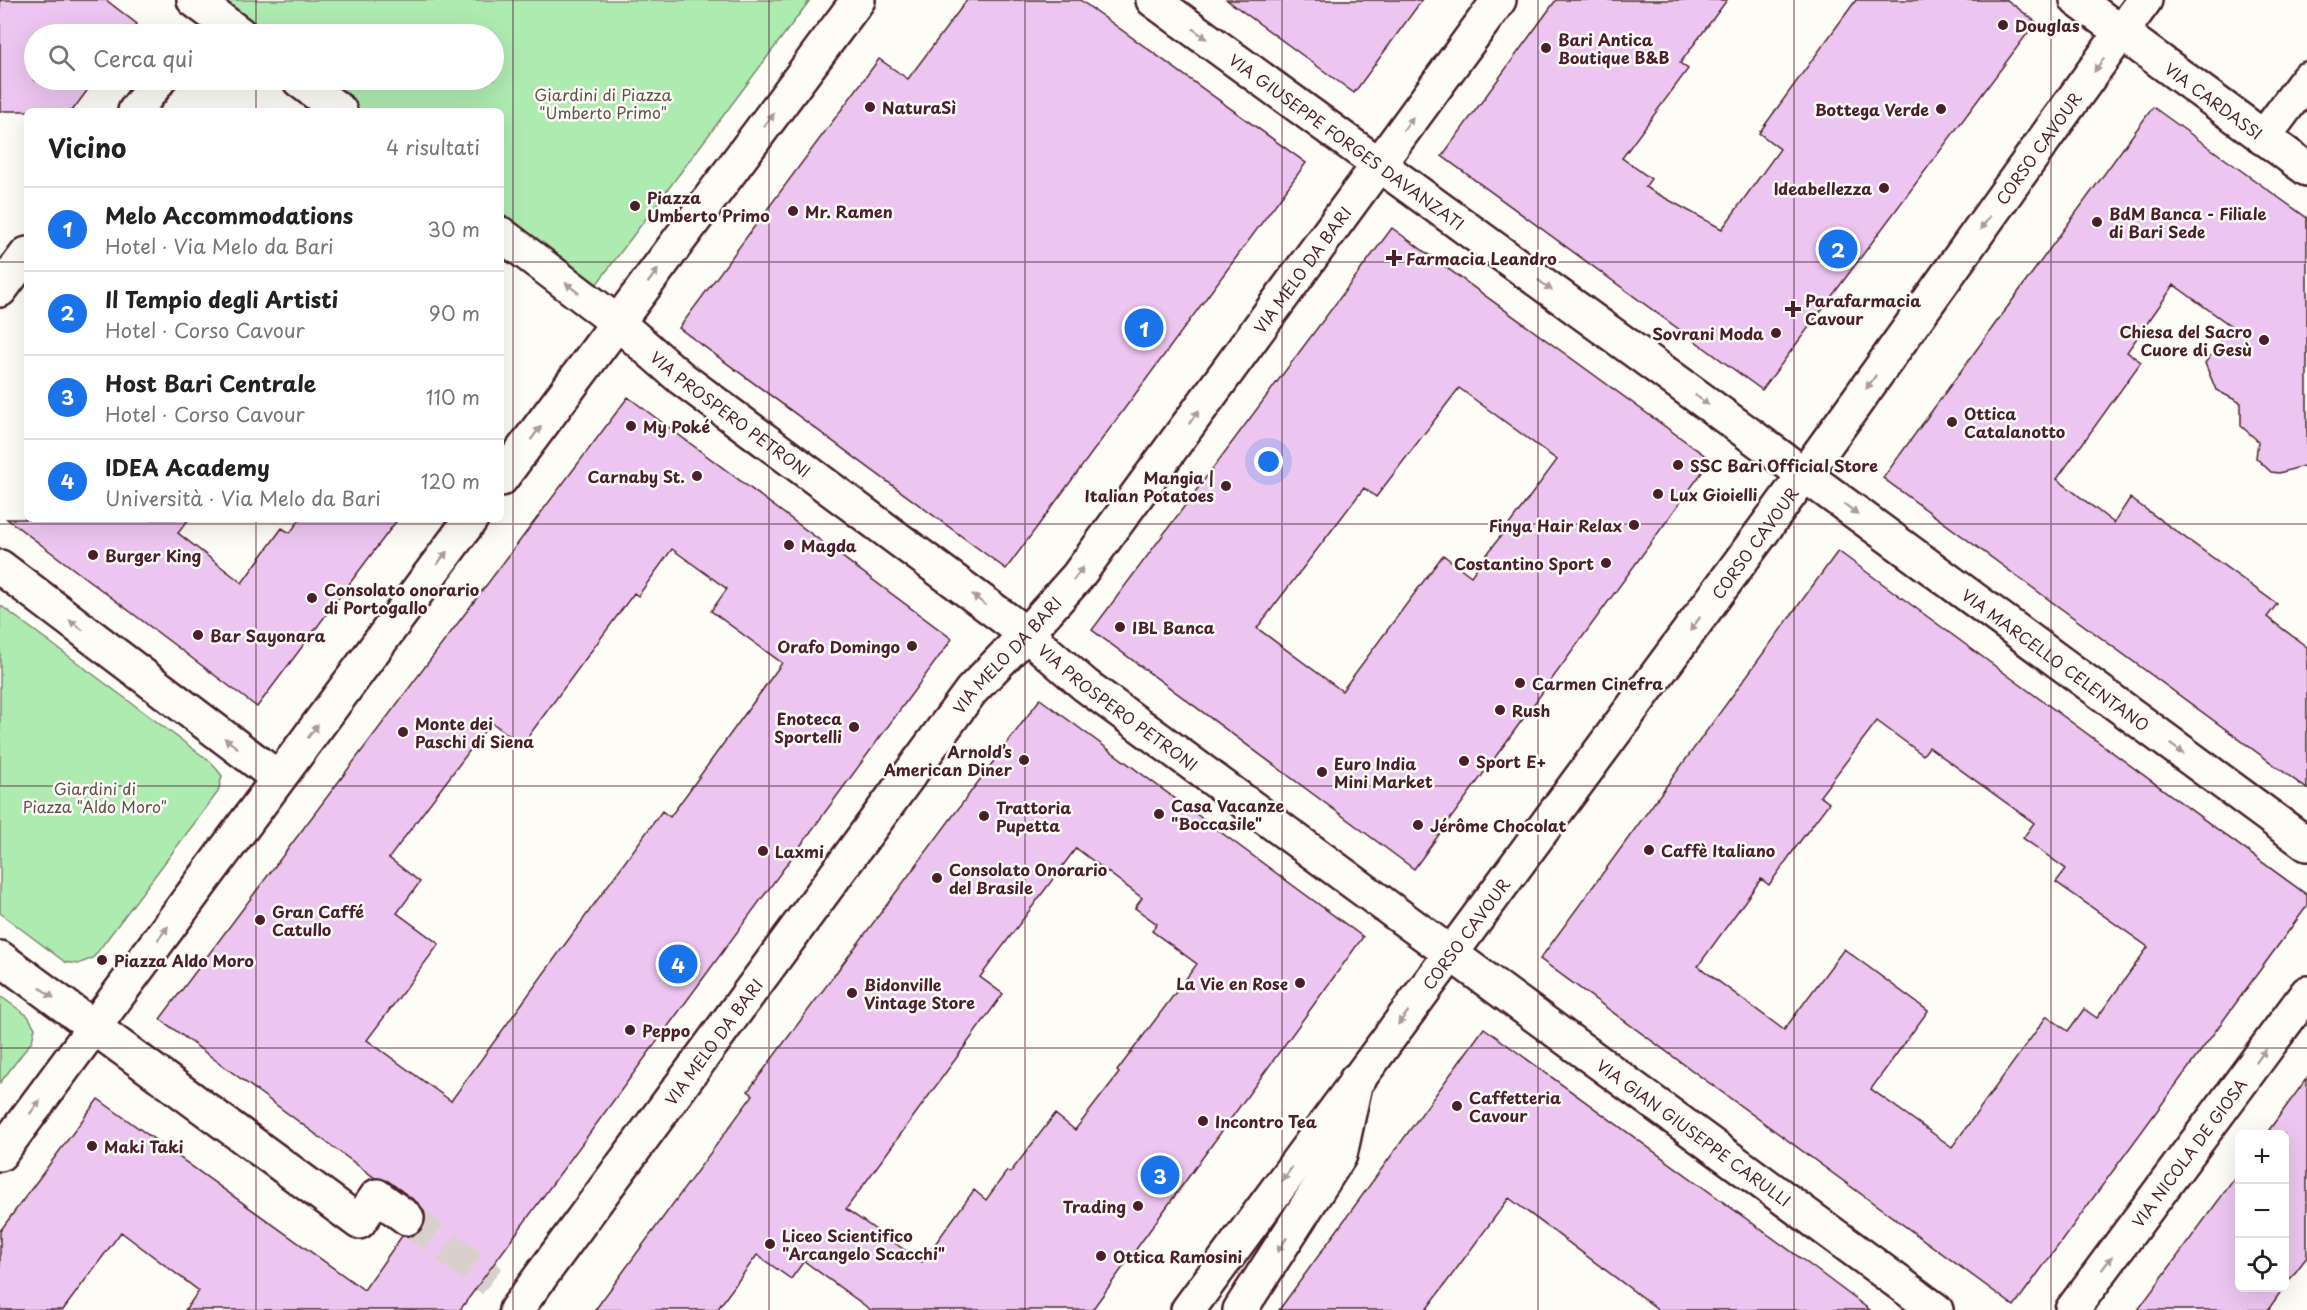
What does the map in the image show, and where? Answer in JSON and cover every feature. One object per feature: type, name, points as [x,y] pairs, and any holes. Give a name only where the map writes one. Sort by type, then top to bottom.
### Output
[{"type":"street","points":[[504,475],[858,0]]},
{"type":"street","name":"VIA GIUSEPPE FORGES DAVANZATI","points":[[1153,0],[1804,474]]},
{"type":"street","name":"VIA MELO DA BARI","points":[[516,1310],[971,691],[1077,577],[1499,0]]},
{"type":"street","name":"VIA CARDASSI","points":[[2077,0],[2307,169]]},
{"type":"street","name":"CORSO CAVOUR","points":[[1188,1310],[1804,474],[2145,0]]},
{"type":"street","points":[[204,12],[224,24]]},
{"type":"street","points":[[2263,138],[2307,79]]},
{"type":"street","points":[[137,108],[151,90]]},
{"type":"street","points":[[312,90],[336,108]]},
{"type":"street","points":[[504,236],[618,323]]},
{"type":"street","points":[[0,290],[24,258]]},
{"type":"street","name":"VIA PROSPERO PETRONI","points":[[618,323],[681,378],[1026,634],[1085,685],[1451,954]]},
{"type":"street","name":"VIA MARCELLO CELENTANO","points":[[1804,474],[2307,844]]},
{"type":"street","points":[[0,1154],[469,522]]},
{"type":"street","points":[[0,567],[278,778]]},
{"type":"street","name":"VIA GIAN GIUSEPPE CARULLI","points":[[1451,954],[1936,1310]]},
{"type":"street","points":[[0,958],[359,1222],[377,1196],[407,1218]]},
{"type":"street","name":"VIA NICOLA DE GIOSA","points":[[2072,1310],[2307,993]]},
{"type":"street","name":"CORSO CAVOUR","points":[[1240,1310],[1340,1155],[1356,1080]]},
{"type":"green space","name":"Giardini di Piazza \"Umberto Primo\"","points":[[214,0],[810,0],[593,289],[504,221],[504,108],[355,108],[331,90],[504,90],[504,24],[246,24]]},
{"type":"green space","name":"Giardini di Piazza \"Aldo Moro\"","points":[[0,605],[212,763],[222,776],[218,792],[93,958],[78,964],[65,962],[0,913]]},
{"type":"green space","points":[[0,996],[28,1016],[35,1028],[32,1041],[0,1083]]},
{"type":"building","points":[[0,0],[106,0],[137,24],[24,24],[24,90],[88,90],[74,108],[24,108],[24,111],[0,111]]},
{"type":"building","points":[[967,0],[1080,0],[1306,163],[1006,569],[679,328],[879,59],[908,79]]},
{"type":"building","points":[[1227,0],[1422,0],[1354,93]]},
{"type":"building","points":[[1556,0],[1727,0],[1680,63],[1688,69],[1622,158],[1651,179],[1645,187],[1722,229],[1780,149],[1759,133],[1856,0],[2007,0],[2036,22],[1762,390],[1442,156]]},
{"type":"building","points":[[2153,107],[2307,218],[2307,465],[2279,473],[2271,472],[2256,458],[2258,441],[2241,426],[2241,403],[2216,390],[2205,363],[2231,326],[2174,285],[2127,352],[2141,362],[2057,479],[2114,523],[2130,498],[2277,604],[2267,617],[2307,647],[2307,789],[1883,478]]},
{"type":"building","points":[[1392,228],[1711,460],[1414,869],[1092,630]],"holes":[[[1459,388],[1557,460],[1471,576],[1443,555],[1342,691],[1257,628],[1364,488],[1376,497]]]},
{"type":"building","points":[[628,397],[952,639],[460,1310],[185,1310],[199,1291],[121,1232],[63,1310],[0,1310],[0,1231],[98,1099],[364,1290],[402,1236],[414,1235],[422,1229],[426,1221],[424,1211],[418,1203],[388,1181],[375,1178],[160,1019]],"holes":[[[672,549],[727,589],[711,611],[782,663],[670,817],[662,811],[451,1101],[367,1040],[439,944],[397,913],[420,882],[389,858],[491,722],[522,745],[634,593],[638,596]]]},
{"type":"building","points":[[7,519],[24,519],[24,522],[187,522],[178,533],[242,583],[282,528],[290,533],[298,522],[396,522],[257,707]]},
{"type":"building","points":[[1838,551],[2307,895],[2307,906],[2014,1306],[1540,959]],"holes":[[[1877,721],[1923,755],[1929,747],[2034,823],[2023,838],[2066,869],[2056,882],[2148,947],[2097,1018],[2084,1009],[2068,1031],[2047,1016],[1952,1147],[1871,1089],[1928,1011],[1844,949],[1784,1030],[1698,966],[1761,879],[1769,885],[1829,803],[1820,796]]]},
{"type":"building","points":[[1040,699],[1363,937],[1092,1310],[871,1310],[804,1261],[791,1279],[757,1255],[717,1310],[595,1310],[753,1095],[748,1091]],"holes":[[[1076,848],[1142,898],[1135,908],[1157,924],[1152,931],[1197,964],[1075,1130],[1055,1114],[1010,1173],[1007,1171],[986,1200],[974,1190],[922,1262],[846,1209],[1003,994],[980,977]]]},
{"type":"building","points":[[1484,1028],[1870,1310],[1659,1310],[1509,1198],[1426,1310],[1279,1310]]},
{"type":"building","points":[[2307,1078],[2307,1257],[2289,1280],[2289,1130],[2269,1130]]},
{"type":"building","points":[[2235,1178],[2235,1292],[2281,1292],[2268,1310],[2138,1310]]},
{"type":"tunnel","points":[[407,1218],[492,1281]]},
{"type":"place","name":"Douglas","points":[[2003,25]]},
{"type":"place","name":"Bari Antica Boutique B&B","points":[[1546,48]]},
{"type":"place","name":"NaturaSì","points":[[870,107]]},
{"type":"place","name":"Bottega Verde","points":[[1941,109]]},
{"type":"place","name":"Ideabellezza","points":[[1884,188]]},
{"type":"place","name":"Piazza Umberto Primo","points":[[635,206]]},
{"type":"place","name":"Mr. Ramen","points":[[793,211]]},
{"type":"place","name":"BdM Banca - Filiale di Bari Sede","points":[[2097,222]]},
{"type":"place","name":"Il Tempio degli Artisti","points":[[1838,249]]},
{"type":"place","name":"Farmacia Leandro","points":[[1394,258]]},
{"type":"place","name":"Parafarmacia Cavour","points":[[1793,309]]},
{"type":"place","name":"Melo Accommodations","points":[[1144,328]]},
{"type":"place","name":"Sovrani Moda","points":[[1776,333]]},
{"type":"place","name":"Chiesa del Sacro Cuore di Gesù","points":[[2264,340]]},
{"type":"place","name":"Ottica Catalanotto","points":[[1952,422]]},
{"type":"place","name":"My Poké","points":[[631,426]]},
{"type":"place","name":"SSC Bari Official Store","points":[[1678,465]]},
{"type":"place","name":"Carnaby St.","points":[[697,476]]},
{"type":"place","name":"Mangia | Italian Potatoes","points":[[1226,486]]},
{"type":"place","name":"Lux Gioielli","points":[[1658,494]]},
{"type":"place","name":"Finya Hair Relax","points":[[1634,525]]},
{"type":"place","name":"Magda","points":[[789,545]]},
{"type":"place","name":"Burger King","points":[[93,555]]},
{"type":"place","name":"Costantino Sport","points":[[1606,563]]},
{"type":"place","name":"Consolato onorario di Portogallo","points":[[312,598]]},
{"type":"place","name":"IBL Banca","points":[[1120,627]]},
{"type":"place","name":"Bar Sayonara","points":[[198,635]]},
{"type":"place","name":"Orafo Domingo","points":[[912,646]]},
{"type":"place","name":"Carmen Cinefra","points":[[1520,683]]},
{"type":"place","name":"Rush","points":[[1500,710]]},
{"type":"place","name":"Enoteca Sportelli","points":[[854,727]]},
{"type":"place","name":"Monte dei Paschi di Siena","points":[[403,732]]},
{"type":"place","name":"Arnold’s American Diner","points":[[1024,760]]},
{"type":"place","name":"Sport E+","points":[[1464,761]]},
{"type":"place","name":"Euro India Mini Market","points":[[1322,772]]},
{"type":"place","name":"Casa Vacanze \"Boccasile\"","points":[[1159,814]]},
{"type":"place","name":"Trattoria Pupetta","points":[[984,816]]},
{"type":"place","name":"Jérôme Chocolat","points":[[1418,825]]},
{"type":"place","name":"Caffè Italiano","points":[[1649,850]]},
{"type":"place","name":"Laxmi","points":[[763,851]]},
{"type":"place","name":"Consolato Onorario del Brasile","points":[[937,878]]},
{"type":"place","name":"Gran Caffé Catullo","points":[[260,920]]},
{"type":"place","name":"Piazza Aldo Moro","points":[[102,960]]},
{"type":"place","name":"IDEA Academy","points":[[678,964]]},
{"type":"place","name":"La Vie en Rose","points":[[1300,983]]},
{"type":"place","name":"Bidonville Vintage Store","points":[[852,993]]},
{"type":"place","name":"Peppo","points":[[630,1030]]},
{"type":"place","name":"Caffetteria Cavour","points":[[1457,1106]]},
{"type":"place","name":"Incontro Tea","points":[[1203,1121]]},
{"type":"place","name":"Maki Taki","points":[[92,1146]]},
{"type":"place","name":"Host Bari Centrale","points":[[1160,1175]]},
{"type":"place","name":"Trading","points":[[1138,1206]]},
{"type":"place","name":"Liceo Scientifico \"Arcangelo Scacchi\"","points":[[770,1244]]},
{"type":"place","name":"Ottica Ramosini","points":[[1101,1256]]}]
